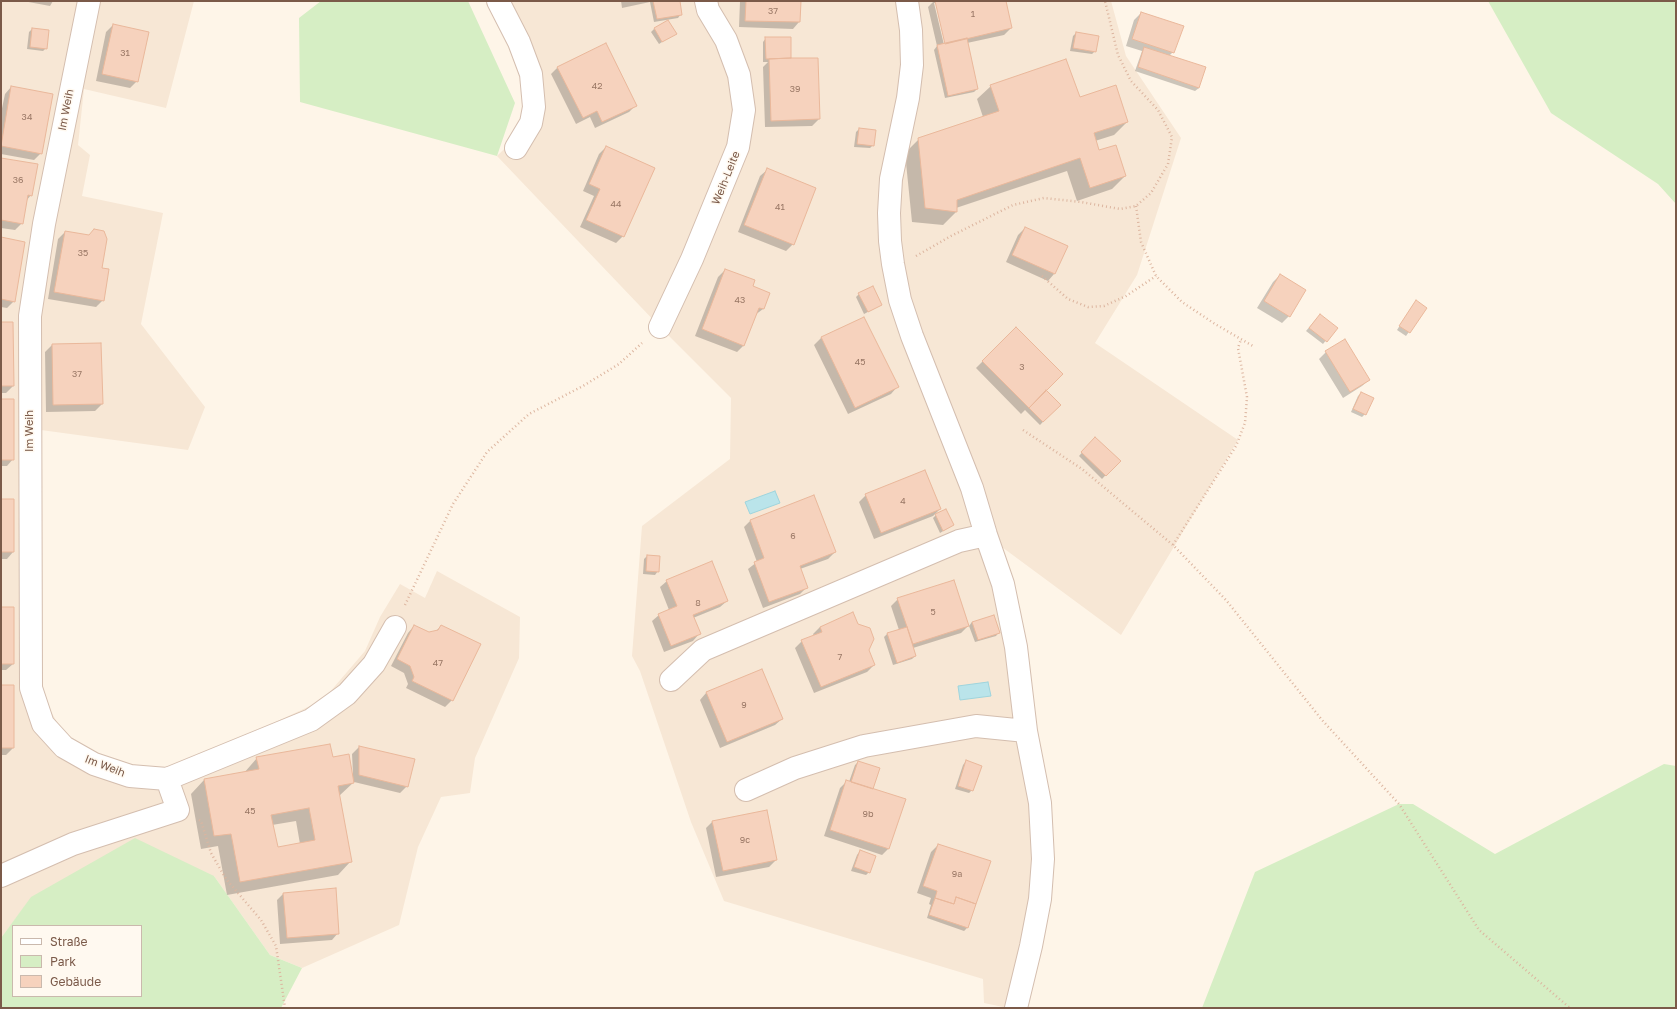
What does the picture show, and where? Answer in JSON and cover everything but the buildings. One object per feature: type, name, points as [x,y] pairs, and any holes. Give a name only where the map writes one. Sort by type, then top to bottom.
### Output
[{"type":"street","name":"Im Weih","points":[[89,1],[44,224],[30,316],[31,688],[43,724],[64,747],[94,764],[130,776],[167,779],[311,720],[347,694],[374,664],[395,627]]},
{"type":"street","points":[[498,1],[520,42],[531,74],[534,107],[531,123],[516,148]]},
{"type":"street","name":"Weih-Leite","points":[[660,327],[692,259],[738,147],[744,110],[739,74],[726,40],[708,10],[706,1]]},
{"type":"street","points":[[906,1],[911,30],[912,65],[908,98],[891,179],[889,213],[893,264],[900,300],[912,336],[959,452],[1003,584],[1016,647],[1026,731],[1040,803],[1043,859],[1040,899],[1031,946],[1016,1008]]},
{"type":"street","points":[[671,680],[703,650],[959,541],[986,535]]},
{"type":"street","points":[[746,790],[795,768],[864,746],[976,726],[1026,731]]},
{"type":"street","points":[[1,876],[73,844],[178,810],[167,779]]},
{"type":"path","points":[[893,264],[919,255],[951,236],[1013,205],[1044,198],[1081,202],[1120,209],[1136,206],[1151,194],[1168,164],[1172,137],[1158,110],[1131,81],[1118,55],[1105,1]]},
{"type":"path","points":[[1136,206],[1141,242],[1156,276],[1182,302],[1253,346]]},
{"type":"path","points":[[1042,276],[1068,299],[1088,307],[1104,306],[1126,296],[1156,276]]},
{"type":"path","points":[[395,627],[453,504],[487,452],[529,414],[583,386],[619,364],[660,327]]},
{"type":"path","points":[[1173,545],[1236,446],[1246,423],[1247,397],[1238,348],[1241,339]]},
{"type":"path","points":[[1023,430],[1082,469],[1173,545],[1226,600],[1322,720],[1399,804],[1479,930],[1570,1008]]},
{"type":"path","points":[[178,810],[201,821],[211,853],[226,879],[261,920],[276,946],[285,1008]]},
{"type":"shaded area","points":[[1,1],[194,1],[166,108],[84,89],[78,145],[90,155],[82,196],[163,213],[141,324],[205,407],[188,450],[41,430],[39,690],[68,742],[127,768],[172,767],[267,726],[323,700],[365,651],[380,617],[400,584],[425,598],[437,571],[520,617],[519,658],[475,758],[470,793],[441,797],[418,847],[399,925],[302,968],[270,955],[214,876],[32,897],[1,938]]},
{"type":"shaded area","points":[[498,1],[1111,1],[1126,56],[1181,138],[1137,275],[1095,343],[1238,440],[1121,635],[987,536],[1043,859],[1008,1008],[984,1003],[983,979],[724,901],[691,822],[640,671],[632,656],[642,526],[730,459],[731,398],[660,327],[497,156],[531,123],[531,74]]},
{"type":"green space","points":[[321,1],[468,1],[515,103],[497,156],[300,102],[299,18]]},
{"type":"green space","points":[[1488,1],[1676,1],[1676,204],[1658,184],[1551,113]]},
{"type":"green space","points":[[1664,764],[1676,766],[1676,1008],[1202,1008],[1255,872],[1399,804],[1413,804],[1495,854]]},
{"type":"green space","points":[[135,838],[214,876],[270,955],[302,968],[281,1008],[1,1008],[1,938],[31,897]]},
{"type":"water","points":[[775,491],[780,503],[750,514],[745,502]]},
{"type":"water","points":[[988,682],[991,696],[960,700],[958,686]]}]
